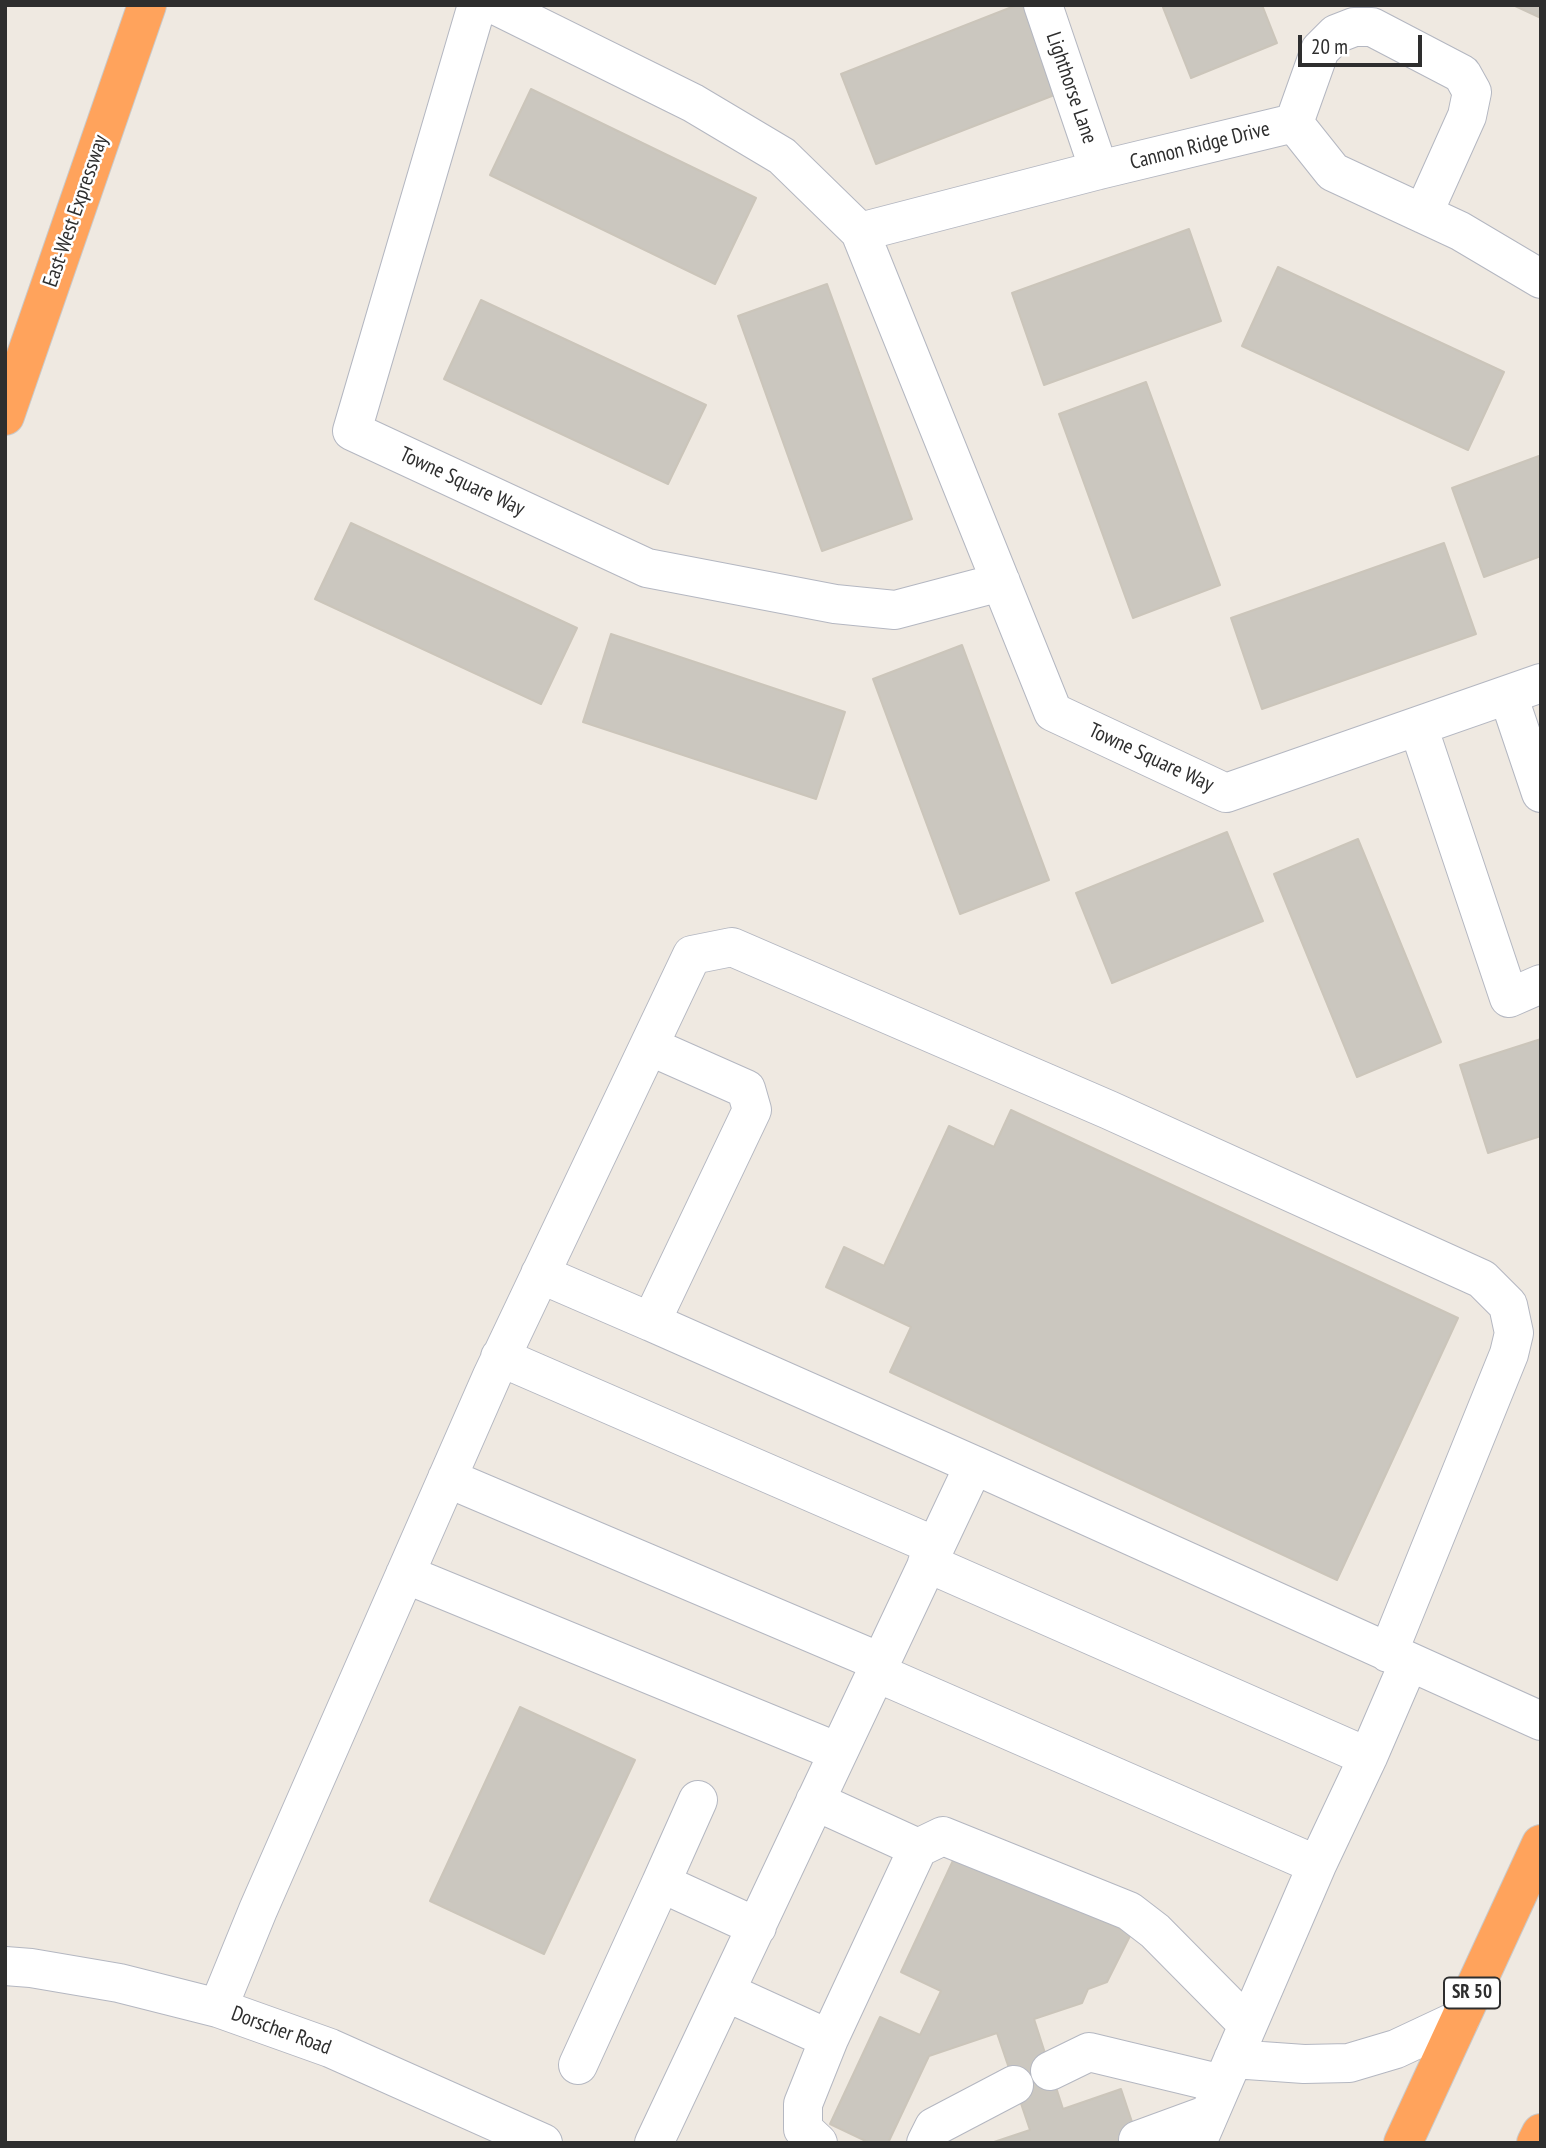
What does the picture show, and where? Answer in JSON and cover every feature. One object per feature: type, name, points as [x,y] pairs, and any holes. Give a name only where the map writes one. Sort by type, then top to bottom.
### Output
[{"type":"highway","name":"East-West Expressway","points":[[5,416],[146,5]]},
{"type":"highway","name":"SR 50","points":[[1403,2143],[1541,1844]]},
{"type":"highway","points":[[1536,2143],[1541,2133]]},
{"type":"street","name":"Towne Square Way","points":[[477,5],[352,431],[647,568],[835,604],[895,610],[1001,582]]},
{"type":"street","name":"Towne Square Way","points":[[495,5],[693,103],[782,156],[860,232],[1053,712],[1226,793],[1524,689]]},
{"type":"street","name":"Lighthorse Lane","points":[[1043,5],[1099,170]]},
{"type":"street","points":[[1294,123],[1320,50],[1336,34],[1354,27],[1372,27],[1462,74],[1472,92],[1466,116],[1423,214]]},
{"type":"street","name":"Cannon Ridge Drive","points":[[860,232],[1294,123],[1333,172],[1460,231],[1541,279]]},
{"type":"street","points":[[1524,689],[1541,793]]},
{"type":"street","points":[[1418,726],[1509,998],[1541,984]]},
{"type":"street","points":[[218,2008],[258,1910],[500,1357],[692,956],[732,947],[1109,1110],[1482,1279],[1508,1304],[1514,1333],[1509,1354],[1399,1657],[1368,1757],[1317,1865],[1222,2085]]},
{"type":"street","points":[[649,1046],[746,1089],[752,1110],[652,1322]]},
{"type":"street","points":[[540,1274],[974,1465],[1541,1721]]},
{"type":"street","points":[[500,1357],[1368,1757]]},
{"type":"street","points":[[654,2143],[974,1465]]},
{"type":"street","points":[[447,1478],[878,1667],[1317,1865]]},
{"type":"street","points":[[405,1574],[838,1752]]},
{"type":"street","points":[[578,2065],[698,1800]]},
{"type":"street","points":[[815,1801],[918,1848]]},
{"type":"street","points":[[818,2143],[803,2129],[803,2104],[829,2039],[918,1848],[943,1836],[1129,1911],[1155,1931],[1222,2085]]},
{"type":"street","points":[[661,1883],[757,1927]]},
{"type":"street","name":"Dorscher Road","points":[[5,1966],[120,1983],[218,2008],[330,2048],[543,2143]]},
{"type":"street","points":[[726,1992],[829,2039]]},
{"type":"street","points":[[1138,2140],[1222,2085],[1304,2064],[1349,2063],[1396,2049],[1460,2019]]},
{"type":"street","points":[[1050,2071],[1089,2052],[1222,2085]]},
{"type":"street","points":[[926,2143],[934,2127],[1014,2085]]},
{"type":"building","points":[[1017,5],[1023,5],[1057,94],[876,164],[841,74]]},
{"type":"building","points":[[1162,5],[1262,5],[1277,43],[1191,78]]},
{"type":"building","points":[[1513,5],[1541,5],[1541,18]]},
{"type":"building","points":[[531,89],[756,198],[715,284],[490,175]]},
{"type":"building","points":[[1189,229],[1221,321],[1044,385],[1012,293]]},
{"type":"building","points":[[1278,267],[1504,372],[1468,450],[1242,346]]},
{"type":"building","points":[[827,284],[912,519],[822,551],[738,316]]},
{"type":"building","points":[[481,300],[706,405],[668,484],[444,379]]},
{"type":"building","points":[[1146,382],[1220,585],[1133,618],[1059,414]]},
{"type":"building","points":[[1539,456],[1541,556],[1484,577],[1452,488]]},
{"type":"building","points":[[351,523],[577,628],[541,704],[315,599]]},
{"type":"building","points":[[1444,543],[1476,634],[1262,709],[1231,618]]},
{"type":"building","points":[[611,634],[845,712],[816,799],[583,722]]},
{"type":"building","points":[[962,645],[1049,880],[960,914],[873,679]]},
{"type":"building","points":[[1227,832],[1263,921],[1112,983],[1076,893]]},
{"type":"building","points":[[1358,839],[1441,1042],[1357,1077],[1274,874]]},
{"type":"building","points":[[1541,1039],[1541,1136],[1488,1153],[1460,1065]]},
{"type":"building","points":[[1011,1110],[1458,1318],[1337,1580],[890,1372],[911,1327],[826,1287],[844,1247],[884,1266],[949,1126],[994,1147]]},
{"type":"building","points":[[520,1707],[635,1760],[544,1954],[430,1901]]},
{"type":"building","points":[[957,1852],[1131,1934],[1107,1982],[1088,1989],[1082,2003],[1034,2019],[1063,2109],[1121,2089],[1139,2143],[991,2143],[1030,2130],[997,2033],[929,2056],[888,2143],[870,2143],[830,2124],[880,2017],[920,2035],[941,1991],[901,1972]]}]
